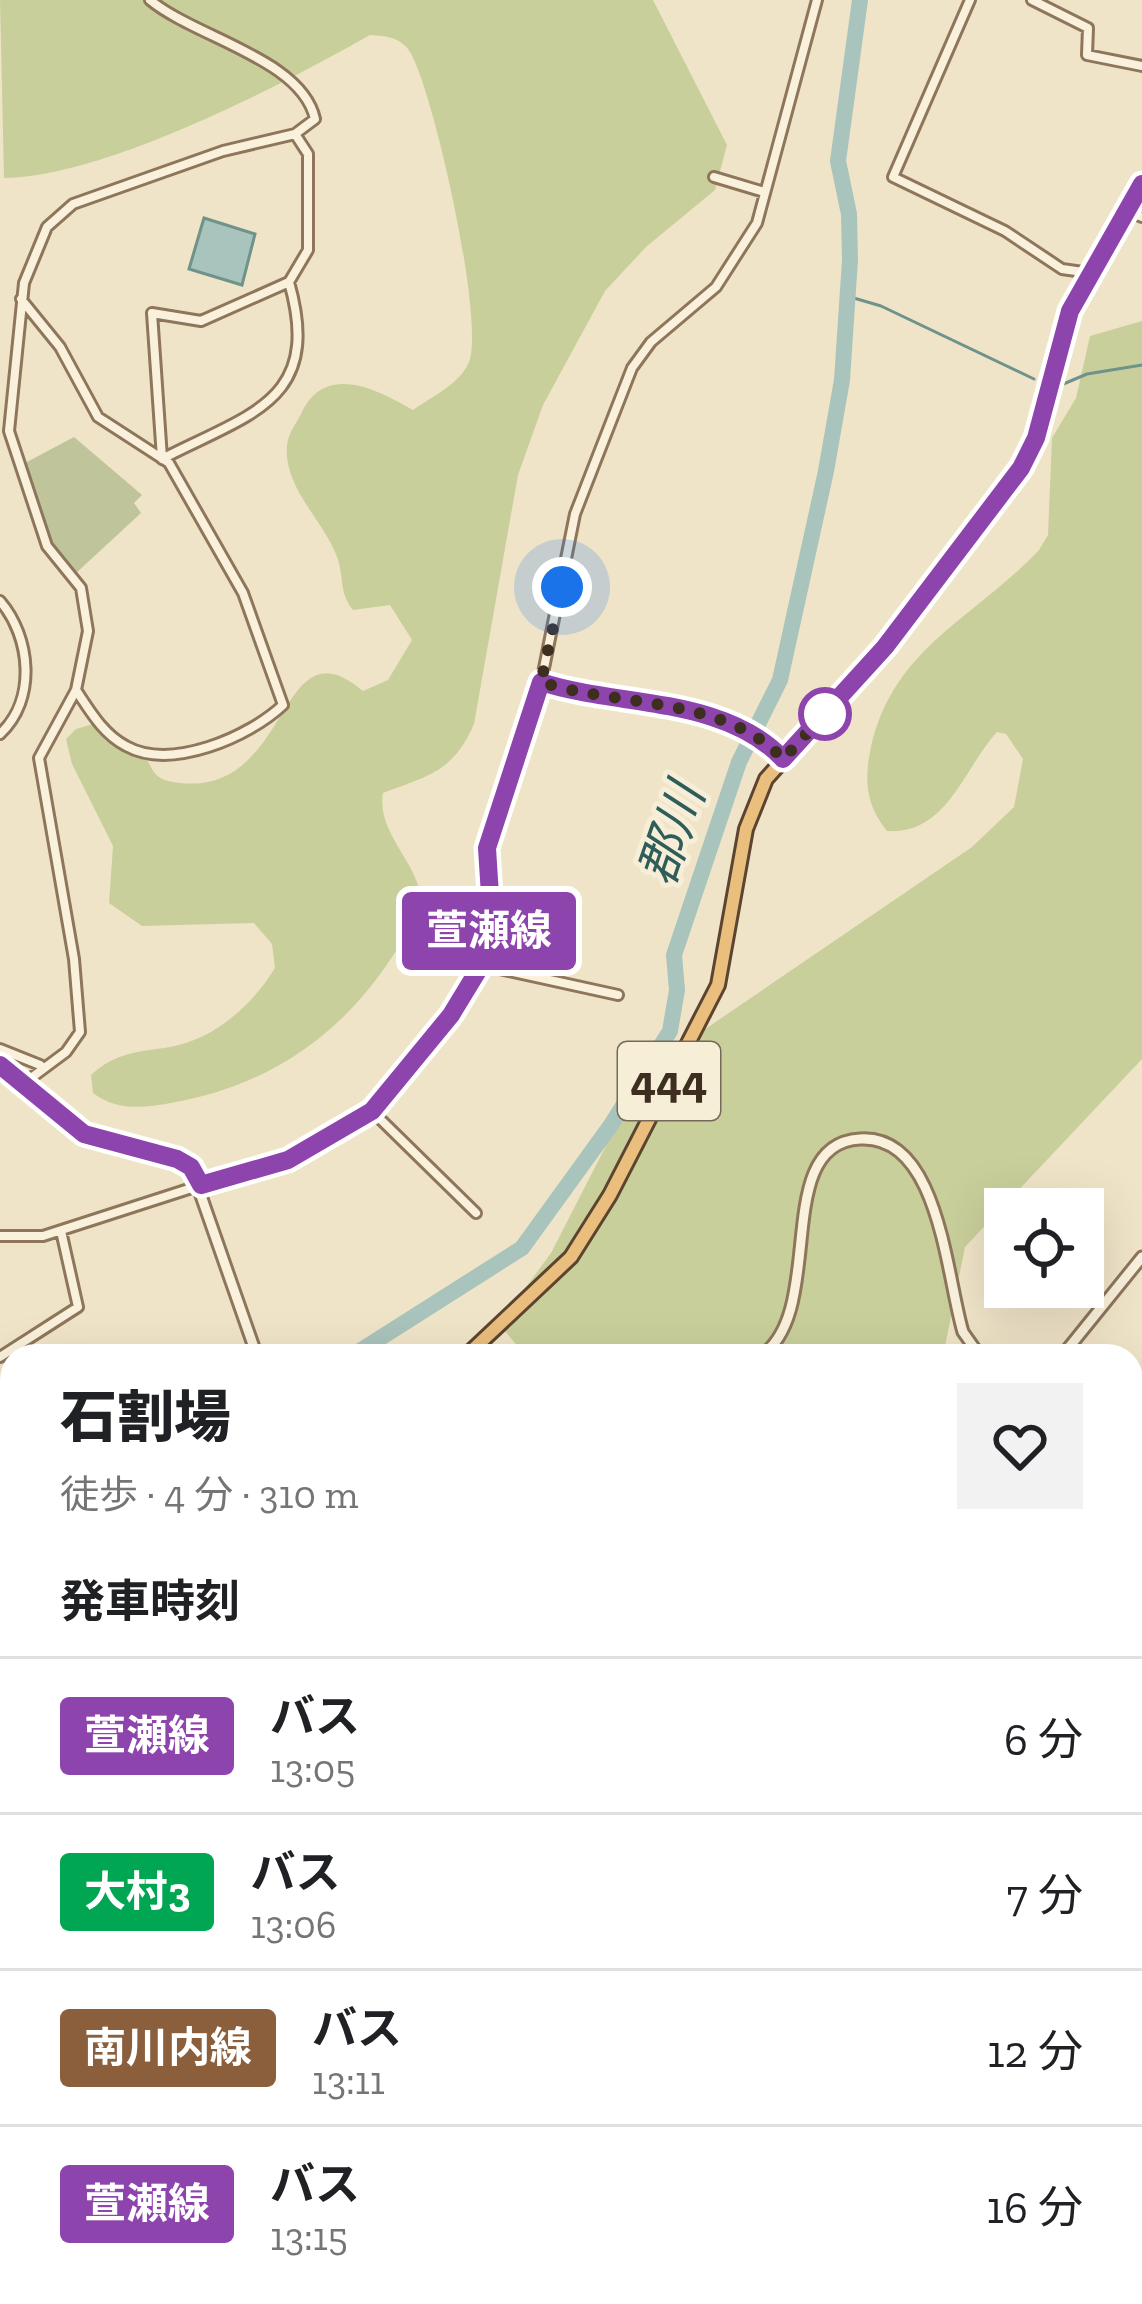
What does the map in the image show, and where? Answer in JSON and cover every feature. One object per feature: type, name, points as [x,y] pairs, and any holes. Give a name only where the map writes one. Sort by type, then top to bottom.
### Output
[{"type":"highway","name":"444","points":[[479,1344],[571,1257],[610,1195],[718,985],[746,829],[766,779],[885,647],[1021,468],[1036,438],[1070,311],[1135,214],[1142,184]]},
{"type":"street","points":[[22,1085],[41,1066],[66,1052],[80,1032],[74,959],[39,758],[76,690],[88,631],[81,588],[47,546],[4,434],[20,298],[46,227],[73,204],[224,151],[295,134],[315,119],[310,98],[296,81],[176,22],[150,0]]},
{"type":"street","points":[[0,1237],[61,1231],[201,1185],[260,1172],[296,1156],[372,1111],[451,1015],[482,964],[491,911],[487,848],[541,682],[566,542],[627,377],[651,342],[716,287],[757,223],[817,0]]},
{"type":"street","points":[[970,0],[892,177],[1005,231],[1062,269],[1091,274]]},
{"type":"street","points":[[1031,0],[1088,28],[1087,55],[1142,66]]},
{"type":"street","points":[[162,459],[152,313],[201,321],[290,282],[308,250],[308,154],[295,134]]},
{"type":"street","points":[[714,177],[765,193]]},
{"type":"street","points":[[162,459],[276,400],[302,343],[290,282]]},
{"type":"street","points":[[20,298],[60,347],[98,417],[162,459],[243,593],[283,705],[226,739],[173,754],[150,754],[128,747],[106,731],[76,690]]},
{"type":"street","points":[[0,601],[17,624],[24,670],[20,709],[0,734]]},
{"type":"street","points":[[541,682],[712,717],[767,742],[783,759]]},
{"type":"street","points":[[482,964],[618,995]]},
{"type":"street","points":[[0,1049],[41,1066]]},
{"type":"street","points":[[0,1065],[84,1134],[191,1167],[252,1344]]},
{"type":"street","points":[[372,1111],[476,1213]]},
{"type":"street","points":[[774,1344],[785,1333],[794,1307],[808,1182],[817,1163],[849,1139],[867,1138],[886,1141],[916,1166],[963,1332],[972,1344]]},
{"type":"street","points":[[20,1344],[78,1307],[61,1231]]},
{"type":"street","points":[[1072,1344],[1142,1257]]},
{"type":"green space","points":[[0,0],[653,0],[727,145],[715,190],[646,247],[605,291],[543,405],[518,475],[474,724],[466,740],[438,770],[383,793],[387,826],[419,887],[421,902],[413,929],[349,1012],[298,1054],[239,1084],[161,1105],[111,1103],[93,1093],[91,1075],[119,1057],[186,1043],[231,1018],[275,968],[272,944],[254,923],[142,926],[109,903],[113,846],[72,764],[66,739],[76,729],[100,722],[139,749],[162,779],[209,782],[239,768],[262,744],[295,693],[313,677],[334,674],[363,691],[388,680],[412,640],[390,605],[353,610],[349,604],[331,544],[295,484],[287,444],[311,398],[323,388],[337,384],[368,388],[413,410],[459,377],[469,362],[472,339],[464,256],[432,112],[410,52],[397,40],[370,35],[289,79],[140,146],[45,174],[4,178]]},
{"type":"green space","points":[[1142,321],[1142,1059],[1021,1188],[984,1188],[984,1227],[965,1247],[945,1344],[516,1344],[499,1324],[551,1253],[611,1136],[676,1049],[972,847],[1014,807],[1023,759],[1006,734],[997,732],[939,811],[908,829],[887,831],[869,794],[870,752],[881,716],[915,661],[1013,575],[1048,535],[1052,438],[1076,398],[1090,336]]},
{"type":"green space","points":[[74,437],[142,495],[134,503],[141,513],[75,574],[50,545],[25,463]]},
{"type":"water","points":[[204,218],[255,234],[242,285],[189,269]]},
{"type":"waterway","name":"郡川","points":[[371,1344],[522,1248],[611,1125],[670,1031],[677,990],[674,955],[739,762],[780,680],[826,471],[842,380],[850,260],[849,214],[838,161],[860,0]]},
{"type":"waterway","points":[[847,296],[881,306],[1034,379]]},
{"type":"waterway","points":[[1061,385],[1087,374],[1142,365]]},
{"type":"bus line","name":"萱瀬線","points":[[0,1065],[84,1134],[121,1148],[177,1159],[191,1167],[201,1185],[260,1172],[314,1149],[372,1111],[451,1015],[482,964],[491,911],[487,848],[541,682],[712,717],[767,742],[783,759],[885,647],[1021,468],[1036,438],[1070,311],[1142,184]]},
{"type":"route","points":[[562,587],[541,682],[712,717],[767,742],[783,759],[825,714]]}]
